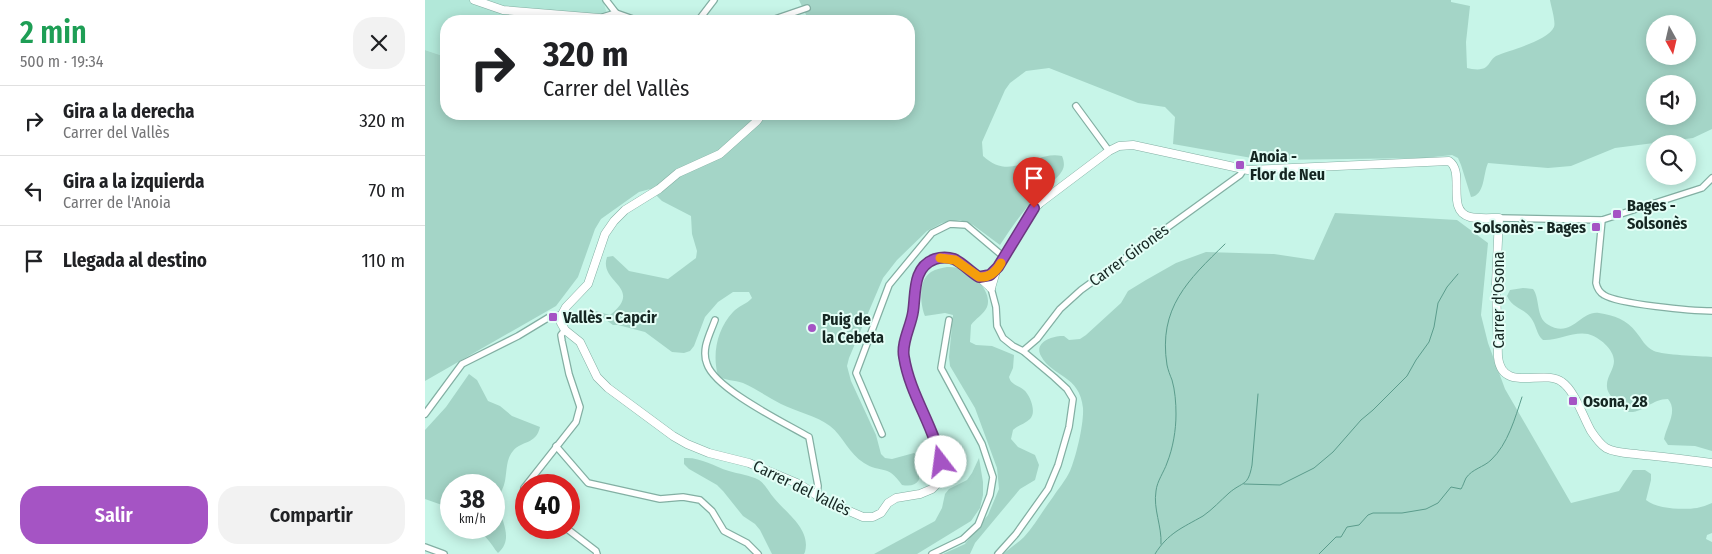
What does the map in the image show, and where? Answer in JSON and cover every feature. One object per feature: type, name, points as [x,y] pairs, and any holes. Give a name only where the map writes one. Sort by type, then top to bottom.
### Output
[{"type":"street","points":[[475,0],[497,4],[503,10],[573,15]]},
{"type":"street","points":[[607,0],[616,13],[621,15]]},
{"type":"street","points":[[702,15],[713,0]]},
{"type":"street","points":[[787,15],[807,8]]},
{"type":"street","points":[[608,15],[616,13]]},
{"type":"street","points":[[1076,106],[1109,152]]},
{"type":"street","points":[[534,474],[576,422],[580,407],[569,374],[562,341],[561,335],[565,330],[561,323],[562,315],[566,307],[588,284],[601,243],[614,221],[678,173],[720,154],[758,120]]},
{"type":"street","points":[[998,554],[1016,534],[1048,489],[1058,465],[1072,412],[1073,399],[1067,390],[1023,351],[1003,338],[997,326],[991,288],[996,271],[1034,208],[1119,146],[1133,145],[1253,170],[1443,160],[1451,162],[1455,168],[1458,202],[1462,212],[1472,218],[1602,220],[1702,188],[1712,178]]},
{"type":"street","name":"Carrer Gironès","points":[[1023,351],[1037,339],[1060,308],[1081,290],[1240,175],[1244,169]]},
{"type":"street","name":"Carrer d'Osona","points":[[1499,218],[1496,284],[1498,357],[1500,366],[1504,371],[1517,378],[1552,378],[1562,381],[1573,395],[1595,437],[1607,449],[1712,463]]},
{"type":"street","points":[[1602,220],[1596,282],[1598,290],[1602,294],[1613,299],[1634,303],[1712,312]]},
{"type":"street","points":[[881,434],[856,373],[889,285],[932,232],[950,224],[966,225],[1004,257]]},
{"type":"street","name":"Carrer del Vallès","points":[[565,330],[580,342],[597,377],[608,388],[673,436],[709,453],[739,459],[781,476],[803,486],[817,496],[863,517],[873,517],[881,513],[896,498],[932,489],[939,482],[942,469],[937,445],[917,400],[903,357],[919,273],[927,263],[943,258],[955,260],[979,277]]},
{"type":"street","points":[[979,277],[987,276],[996,271]]},
{"type":"street","points":[[979,277],[991,288]]},
{"type":"street","points":[[425,414],[462,364],[518,336],[551,316],[562,315]]},
{"type":"street","points":[[715,320],[705,346],[707,364],[721,384],[809,436],[818,486],[817,496]]},
{"type":"street","points":[[932,554],[963,539],[978,525],[990,495],[993,477],[982,444],[941,368],[949,320]]},
{"type":"street","points":[[556,446],[588,483],[660,499],[683,497],[699,500],[711,511],[724,531],[747,543],[758,554]]},
{"type":"street","points":[[579,539],[597,554]]},
{"type":"street","points":[[425,547],[444,554]]},
{"type":"shaded area","points":[[425,0],[603,0],[607,15],[440,15],[440,55],[425,50]]},
{"type":"shaded area","points":[[799,0],[1451,0],[1451,2],[1470,6],[1466,42],[1467,68],[1479,69],[1486,67],[1496,56],[1536,41],[1550,32],[1554,27],[1554,18],[1550,0],[1712,0],[1712,129],[1696,137],[1696,135],[1646,135],[1646,144],[1615,148],[1571,166],[1548,168],[1488,163],[1479,192],[1471,197],[1458,158],[1452,155],[1425,158],[1263,160],[1173,144],[1175,117],[1165,107],[1138,103],[1049,68],[1026,71],[1010,83],[1005,90],[982,142],[983,156],[994,164],[1004,167],[1023,164],[1052,155],[1062,156],[1064,167],[1062,171],[1028,205],[1000,245],[973,225],[960,220],[942,223],[927,231],[897,260],[883,278],[849,358],[847,366],[851,381],[876,435],[881,454],[885,458],[892,459],[914,453],[920,457],[920,478],[909,486],[902,485],[888,471],[864,463],[850,450],[835,430],[825,422],[781,404],[743,383],[718,376],[716,368],[717,342],[723,326],[733,312],[752,298],[749,292],[733,292],[718,302],[705,317],[694,346],[690,351],[684,353],[672,352],[645,332],[613,325],[592,310],[610,315],[620,306],[623,298],[622,291],[606,266],[607,257],[613,256],[629,271],[668,279],[696,258],[697,251],[692,234],[691,216],[662,201],[650,189],[639,192],[601,219],[595,229],[578,277],[556,306],[425,381],[425,50],[440,55],[440,120],[915,120],[915,15],[806,15]]},
{"type":"shaded area","points":[[1335,213],[1457,220],[1488,243],[1481,315],[1488,343],[1505,389],[1571,503],[1619,491],[1633,470],[1645,470],[1651,474],[1646,500],[1651,503],[1663,507],[1685,509],[1697,508],[1712,503],[1712,533],[1707,535],[1706,539],[1712,542],[1712,554],[1003,554],[1028,532],[1066,478],[1075,458],[1081,431],[1083,408],[1081,397],[1071,383],[1046,363],[1039,351],[1042,343],[1050,338],[1060,336],[1064,336],[1069,340],[1080,339],[1121,303],[1128,291],[1176,263],[1206,252],[1274,254],[1314,260]]},
{"type":"shaded area","points":[[947,267],[959,268],[970,274],[980,283],[987,295],[987,307],[971,325],[970,342],[976,345],[992,346],[1014,355],[1010,380],[1026,392],[1032,404],[1033,412],[1030,419],[1013,430],[1011,439],[1018,447],[1035,455],[1039,465],[1035,480],[1020,489],[975,543],[970,554],[943,554],[965,544],[988,515],[999,489],[997,468],[975,408],[950,366],[949,357],[953,315],[945,313],[925,316],[923,311],[921,292],[924,281],[931,272]]},
{"type":"shaded area","points":[[1533,289],[1537,297],[1541,317],[1547,324],[1556,328],[1563,329],[1569,327],[1592,313],[1605,314],[1629,324],[1646,345],[1654,351],[1712,357],[1712,451],[1695,446],[1668,445],[1664,439],[1671,418],[1672,408],[1668,399],[1657,401],[1634,412],[1622,409],[1607,389],[1614,361],[1609,348],[1597,338],[1582,333],[1543,340],[1531,318],[1512,304],[1507,296],[1510,290]]},
{"type":"shaded area","points":[[469,374],[477,380],[488,401],[500,406],[512,416],[540,427],[532,440],[520,445],[513,451],[509,458],[505,477],[505,474],[440,474],[440,504],[425,499],[425,430],[446,407]]},
{"type":"shaded area","points":[[684,458],[701,460],[759,480],[797,522],[805,536],[804,554],[772,554],[755,524],[743,516],[717,485],[689,469],[684,464]]},
{"type":"shaded area","points":[[979,458],[983,495],[980,508],[971,521],[917,554],[874,554],[935,521],[942,508],[945,494],[949,489],[967,480]]},
{"type":"shaded area","points":[[505,528],[506,541],[498,553],[488,539],[505,539]]},
{"type":"waterway","points":[[1161,544],[1155,498],[1158,484],[1171,451],[1176,420],[1175,392],[1167,365],[1165,345],[1167,327],[1172,311],[1188,283],[1225,244]]},
{"type":"waterway","points":[[1244,484],[1280,485],[1314,468],[1333,452],[1361,420],[1407,376],[1429,342],[1438,303],[1447,287],[1458,274]]},
{"type":"waterway","points":[[1155,554],[1170,536],[1203,516],[1249,477],[1252,465],[1258,394]]},
{"type":"waterway","points":[[1319,554],[1336,537],[1341,537],[1347,527],[1359,525],[1368,515],[1373,513],[1402,513],[1426,509],[1438,503],[1451,487],[1461,489],[1469,475],[1497,454],[1510,430],[1522,397]]},
{"type":"slow traffic","points":[[940,258],[955,260],[979,277],[990,275],[996,271],[1001,263]]},
{"type":"place","name":"Anoia - Flor de Neu","points":[[1240,165]]},
{"type":"place","name":"Bages - Solsonès","points":[[1617,214]]},
{"type":"place","name":"Solsonès - Bages","points":[[1596,227]]},
{"type":"place","name":"Vallès - Capcir","points":[[553,317]]},
{"type":"place","name":"Puig de la Cebeta","points":[[812,328]]},
{"type":"place","name":"Osona, 28","points":[[1573,401]]},
{"type":"route","points":[[941,462],[935,438],[917,400],[903,357],[913,312],[917,278],[922,268],[937,258],[955,260],[979,277],[990,275],[996,271],[1034,208]]}]
